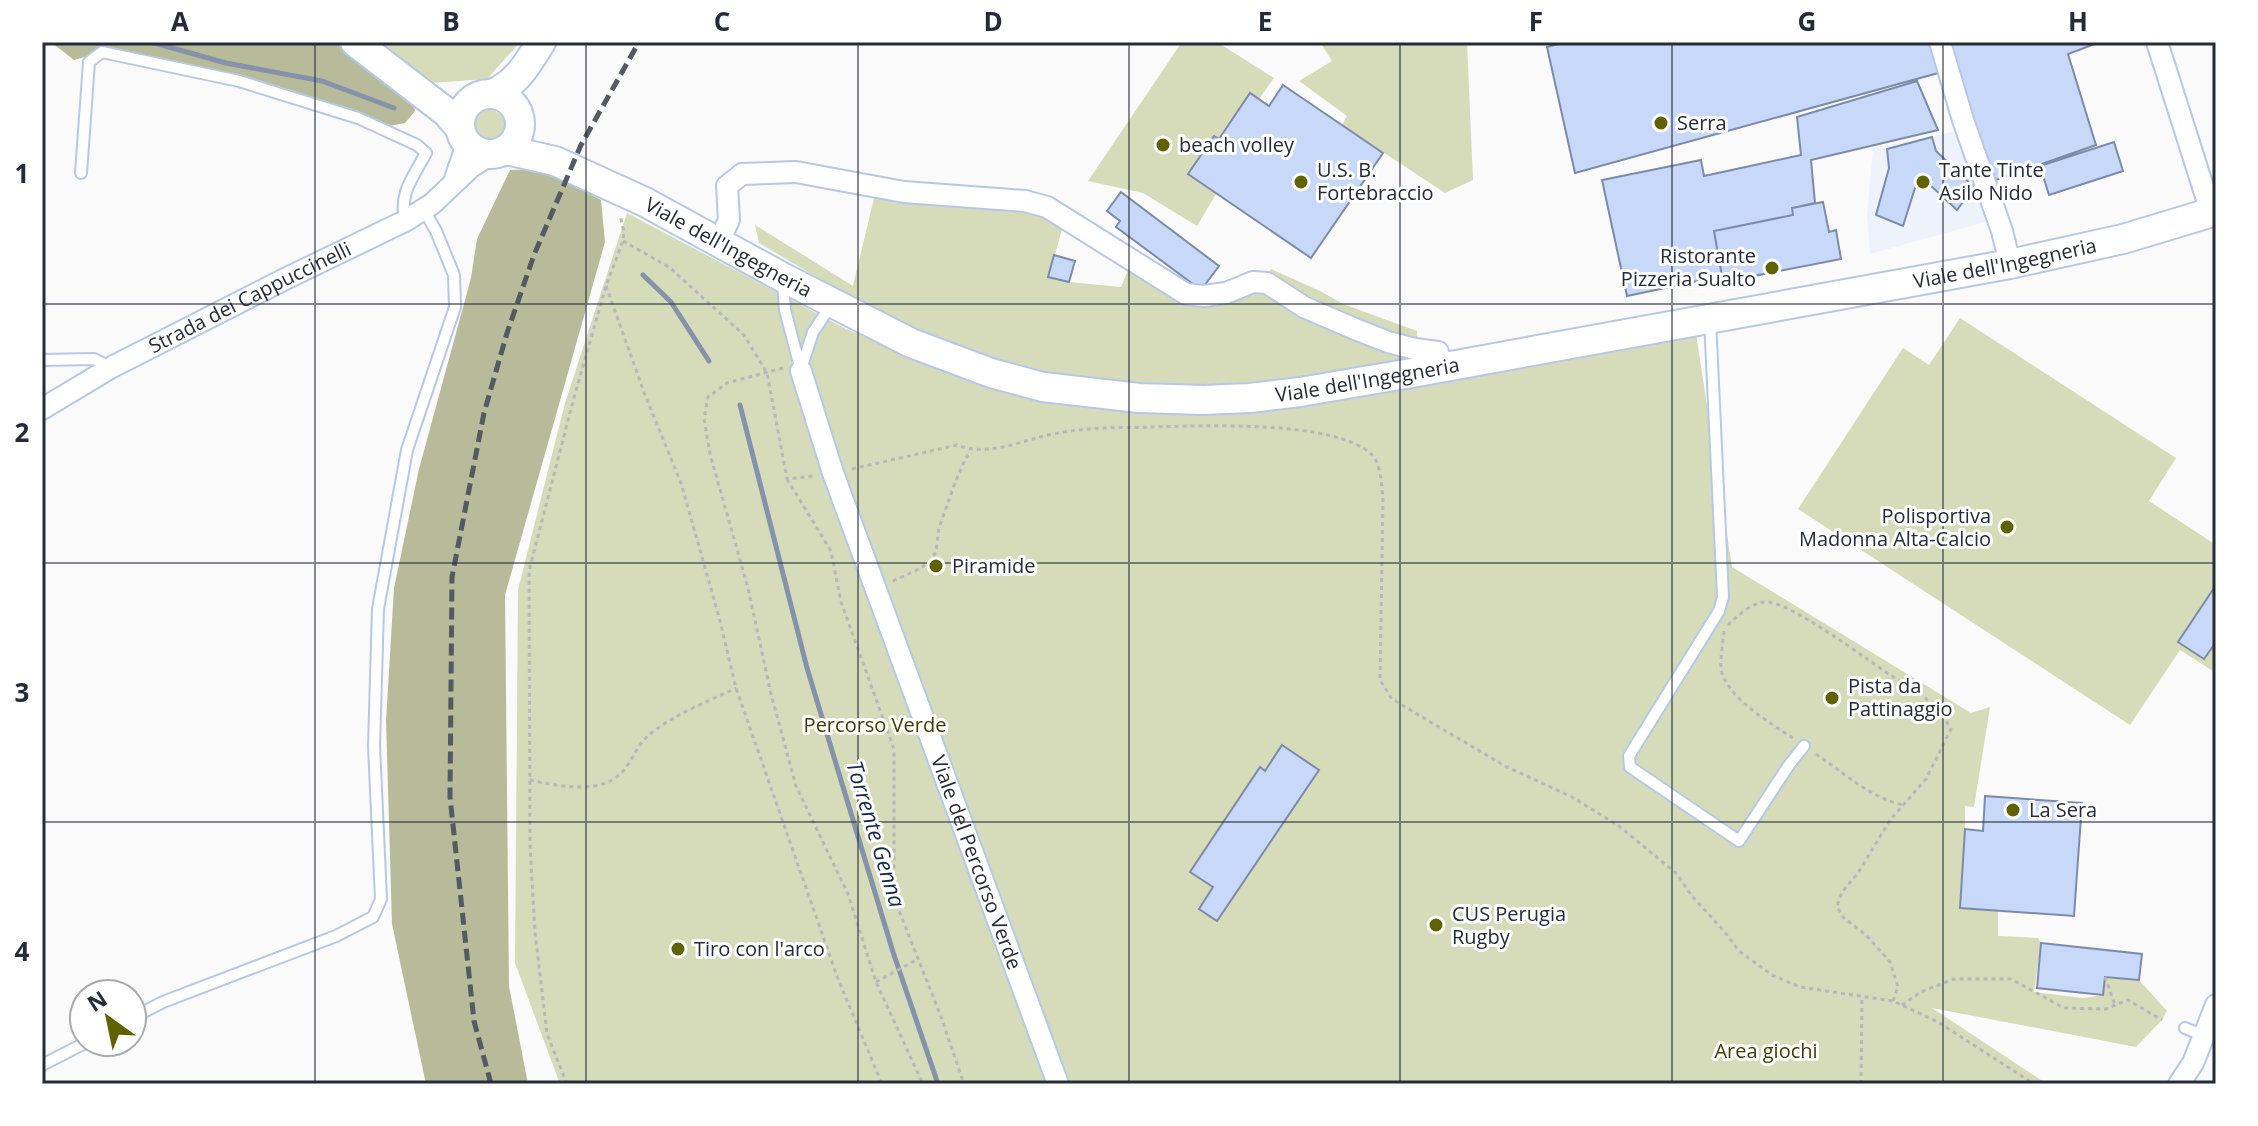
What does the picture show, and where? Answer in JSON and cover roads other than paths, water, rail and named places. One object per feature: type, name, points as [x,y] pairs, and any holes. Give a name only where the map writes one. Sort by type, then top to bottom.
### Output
[{"type":"street","points":[[355,42],[446,112],[481,144]]},
{"type":"street","points":[[481,144],[517,138],[517,97],[523,73],[541,42]]},
{"type":"street","points":[[1940,42],[2010,264]]},
{"type":"street","points":[[2157,42],[2214,212]]},
{"type":"street","points":[[481,144],[462,112],[482,97],[506,88],[523,73]]},
{"type":"street","points":[[420,91],[507,99],[519,117]]},
{"type":"street","name":"Viale dell'Ingegneria","points":[[519,117],[533,142],[555,161]]},
{"type":"street","name":"Viale dell'Ingegneria","points":[[481,144],[555,161],[645,202],[911,343],[991,373],[1043,387],[1094,394],[1203,400],[1300,392],[2010,264],[2123,239],[2214,212]]},
{"type":"street","name":"Strada dei Cappuccinelli","points":[[42,409],[112,367],[424,210],[453,182],[481,144]]},
{"type":"street","points":[[719,241],[729,220],[727,186],[742,174],[796,172],[904,192],[1025,201],[1047,207],[1186,294],[1204,296],[1226,293],[1253,282],[1267,283],[1304,307],[1355,329],[1401,345],[1438,352],[1441,368]]},
{"type":"street","name":"Viale del Percorso Verde","points":[[793,369],[1058,1084]]},
{"type":"street","points":[[2179,1084],[2193,1063],[2194,1032],[2216,1005]]},
{"type":"lane","points":[[81,173],[89,62],[102,52],[239,81],[358,118],[417,145],[426,153],[404,195],[405,221]]},
{"type":"lane","points":[[148,1010],[336,936],[373,917],[381,899],[374,746],[378,609],[407,450],[455,307],[454,275],[424,210]]},
{"type":"lane","name":"Viale del Percorso Verde","points":[[782,277],[793,369]]},
{"type":"lane","points":[[793,369],[833,302]]},
{"type":"lane","points":[[1710,318],[1723,597],[1719,611],[1629,756],[1630,767],[1739,841],[1804,746]]},
{"type":"lane","points":[[42,360],[94,359],[112,367]]},
{"type":"lane","points":[[42,1065],[68,1052]]},
{"type":"waterway","name":"Torrente Genna","points":[[151,42],[226,63],[322,81],[394,108]]},
{"type":"waterway","name":"Torrente Genna","points":[[643,275],[671,302],[709,361]]},
{"type":"waterway","name":"Torrente Genna","points":[[740,405],[807,668],[893,952],[938,1084]]},
{"type":"railway","points":[[491,1084],[474,1021],[450,797],[452,577],[484,413],[534,255],[581,145],[639,42]]},
{"type":"place","name":"Serra","points":[[1661,123]]},
{"type":"place","name":"beach volley","points":[[1163,145]]},
{"type":"place","name":"U.S. B. Fortebraccio","points":[[1301,182]]},
{"type":"place","name":"Tante Tinte Asilo Nido","points":[[1923,182]]},
{"type":"place","name":"Ristorante Pizzeria Sualto","points":[[1772,268]]},
{"type":"place","name":"Polisportiva Madonna Alta-Calcio","points":[[2007,527]]},
{"type":"place","name":"Piramide","points":[[936,566]]},
{"type":"place","name":"Pista da Pattinaggio","points":[[1832,698]]},
{"type":"place","name":"La Sera","points":[[2013,810]]},
{"type":"place","name":"CUS Perugia Rugby","points":[[1436,925]]},
{"type":"place","name":"Tiro con l'arco","points":[[678,949]]},
{"type":"park label","name":"Percorso Verde","points":[[875,725]]},
{"type":"park label","name":"Area giochi","points":[[1766,1051]]}]
